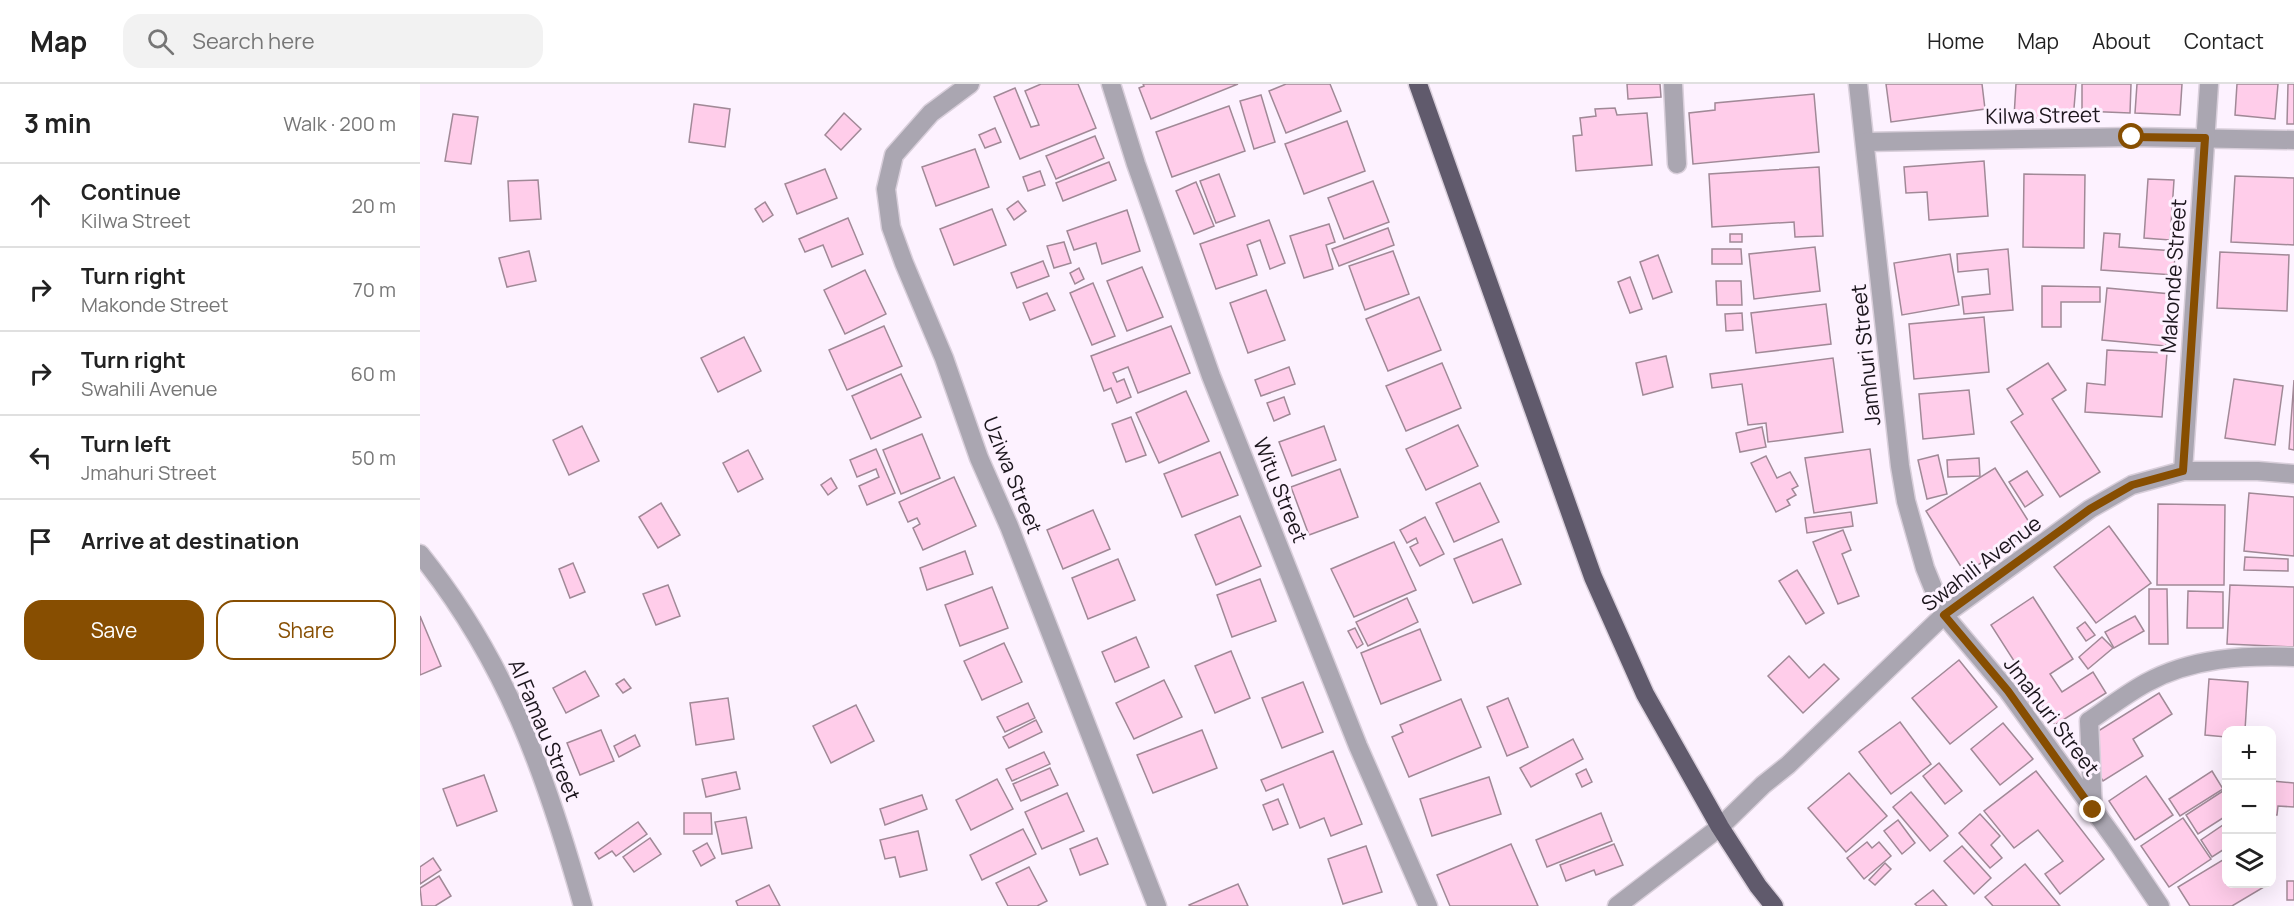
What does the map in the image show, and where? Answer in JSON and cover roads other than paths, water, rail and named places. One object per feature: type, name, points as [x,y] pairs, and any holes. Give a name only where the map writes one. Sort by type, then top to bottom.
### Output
[{"type":"highway","points":[[1418,84],[1593,577],[1645,694],[1720,827],[1758,886],[1774,906]]},
{"type":"street","name":"Uziwa Street","points":[[970,84],[931,113],[894,155],[886,189],[891,227],[1157,906]]},
{"type":"street","name":"Witu Street","points":[[1111,84],[1136,164],[1211,376],[1358,746],[1428,906]]},
{"type":"street","points":[[1673,84],[1677,164]]},
{"type":"street","name":"Jamhuri Street","points":[[1858,84],[1899,466],[1906,501],[1925,568],[1944,615]]},
{"type":"street","name":"Makonde Street","points":[[2183,471],[2209,84]]},
{"type":"street","name":"Kilwa Street","points":[[1864,142],[2037,137],[2294,140]]},
{"type":"street","name":"Swahili Avenue","points":[[1617,906],[1720,827],[1944,615],[2090,509],[2132,485],[2183,471],[2258,471],[2294,474]]},
{"type":"street","name":"Al Famau Street","points":[[420,554],[439,578],[488,653],[525,729],[558,818],[583,906]]},
{"type":"street","name":"Jmahuri Street","points":[[1944,615],[2008,691],[2160,906]]},
{"type":"street","points":[[2093,810],[2089,721],[2149,681],[2189,666],[2253,655],[2294,657]]}]
